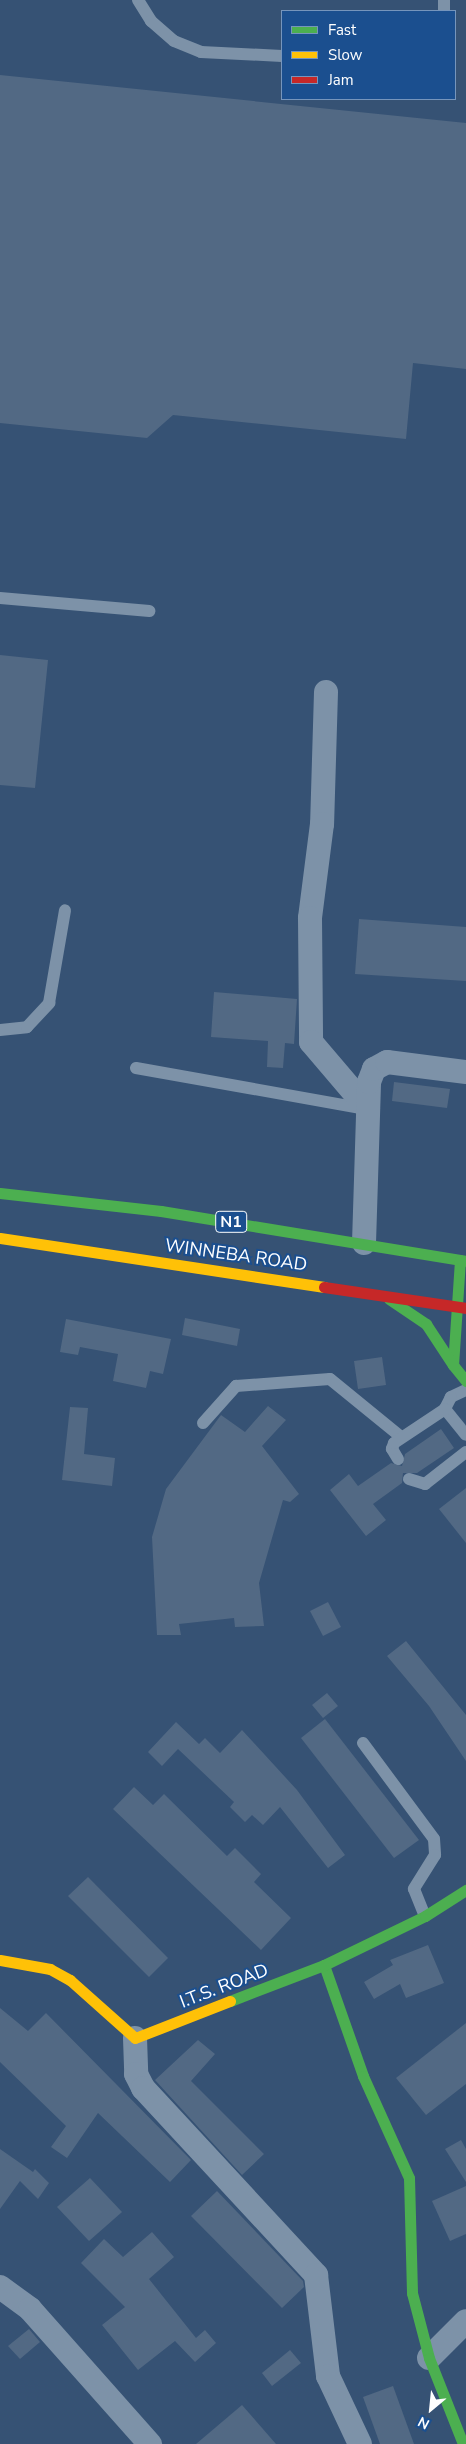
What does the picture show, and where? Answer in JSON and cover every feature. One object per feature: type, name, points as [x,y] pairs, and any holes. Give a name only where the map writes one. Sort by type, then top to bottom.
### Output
[{"type":"main road","name":"WINNEBA ROAD","points":[[0,1193],[161,1211],[463,1260]]},
{"type":"main road","name":"WINNEBA ROAD","points":[[0,1238],[380,1293],[461,1307]]},
{"type":"main road","points":[[453,1365],[461,1307],[463,1260]]},
{"type":"main road","points":[[380,1293],[426,1324],[466,1381]]},
{"type":"main road","name":"I.T.S. ROAD","points":[[135,2038],[324,1966],[425,1916],[466,1890]]},
{"type":"main road","points":[[1,1959],[50,1969],[70,1980],[135,2038]]},
{"type":"main road","points":[[324,1966],[363,2076],[409,2178],[412,2293],[429,2358],[463,2444]]},
{"type":"street","points":[[326,692],[322,824],[310,918],[311,1042],[368,1109]]},
{"type":"street","points":[[364,1243],[369,1082],[374,1069],[387,1062],[466,1072]]},
{"type":"street","points":[[135,2038],[136,2074],[143,2088],[316,2275],[325,2366],[360,2444]]},
{"type":"street","points":[[0,2287],[30,2309],[150,2444]]},
{"type":"street","points":[[429,2358],[466,2321]]},
{"type":"lane","points":[[138,0],[152,21],[174,41],[201,52],[281,56]]},
{"type":"lane","points":[[0,598],[149,611]]},
{"type":"lane","points":[[0,1030],[27,1027],[48,1003],[65,910]]},
{"type":"lane","points":[[136,1068],[368,1109]]},
{"type":"lane","points":[[203,1423],[236,1386],[330,1380],[402,1437]]},
{"type":"lane","points":[[398,1459],[392,1449],[402,1437],[445,1409],[451,1397],[466,1390]]},
{"type":"lane","points":[[445,1409],[466,1435]]},
{"type":"lane","points":[[409,1479],[425,1484],[466,1452]]},
{"type":"lane","points":[[363,1743],[434,1839],[435,1855],[414,1889],[425,1916]]},
{"type":"building","points":[[0,75],[466,123],[466,369],[413,363],[406,439],[173,415],[147,438],[0,423]]},
{"type":"building","points":[[0,655],[48,660],[35,788],[0,785]]},
{"type":"building","points":[[359,919],[466,927],[466,981],[355,974]]},
{"type":"building","points":[[214,992],[297,999],[294,1044],[285,1043],[283,1068],[267,1067],[268,1041],[211,1037]]},
{"type":"building","points":[[394,1082],[450,1089],[447,1108],[392,1101]]},
{"type":"building","points":[[185,1318],[240,1329],[237,1346],[182,1335]]},
{"type":"building","points":[[66,1319],[171,1339],[163,1374],[150,1371],[146,1388],[113,1381],[118,1354],[80,1347],[78,1355],[60,1352]]},
{"type":"building","points":[[382,1357],[386,1385],[358,1389],[354,1361]]},
{"type":"building","points":[[268,1406],[286,1420],[262,1446],[299,1494],[290,1502],[283,1500],[259,1583],[264,1626],[235,1627],[234,1618],[179,1624],[181,1635],[157,1635],[152,1537],[166,1489],[221,1415],[245,1432]]},
{"type":"building","points":[[70,1407],[88,1408],[84,1454],[115,1458],[112,1486],[62,1480]]},
{"type":"building","points":[[441,1429],[454,1448],[417,1473],[403,1473],[402,1483],[373,1504],[386,1520],[366,1536],[330,1490],[349,1474],[358,1486],[391,1463],[402,1466],[405,1454]]},
{"type":"building","points":[[466,1488],[466,1543],[439,1509]]},
{"type":"building","points":[[328,1602],[341,1627],[323,1636],[310,1611]]},
{"type":"building","points":[[406,1641],[466,1715],[466,1761],[429,1706],[387,1656]]},
{"type":"building","points":[[327,1693],[338,1706],[323,1718],[312,1705]]},
{"type":"building","points":[[325,1719],[419,1840],[394,1858],[301,1738]]},
{"type":"building","points":[[176,1722],[199,1744],[205,1738],[220,1753],[242,1730],[297,1790],[345,1855],[328,1868],[280,1807],[263,1825],[252,1815],[245,1822],[230,1807],[234,1802],[178,1749],[162,1766],[148,1752]]},
{"type":"building","points":[[134,1787],[153,1805],[164,1794],[227,1856],[235,1848],[261,1874],[254,1882],[291,1918],[261,1950],[113,1809]]},
{"type":"building","points":[[88,1877],[168,1958],[149,1977],[68,1896]]},
{"type":"building","points":[[428,1945],[444,1983],[406,1998],[400,1984],[374,1999],[364,1982],[393,1965],[390,1960]]},
{"type":"building","points":[[0,2008],[28,2031],[46,2013],[191,2160],[170,2182],[98,2113],[67,2158],[51,2147],[66,2126],[0,2062]]},
{"type":"building","points":[[466,2023],[466,2084],[426,2115],[396,2078]]},
{"type":"building","points":[[198,2040],[215,2054],[191,2081],[264,2154],[242,2175],[155,2080]]},
{"type":"building","points":[[461,2140],[466,2149],[466,2182],[445,2149]]},
{"type":"building","points":[[0,2149],[33,2172],[35,2169],[49,2183],[38,2199],[20,2181],[0,2209]]},
{"type":"building","points":[[90,2178],[122,2212],[89,2241],[57,2207]]},
{"type":"building","points":[[466,2186],[466,2234],[450,2241],[432,2201]]},
{"type":"building","points":[[217,2191],[303,2281],[304,2287],[282,2308],[191,2216]]},
{"type":"building","points":[[152,2232],[174,2257],[149,2279],[196,2338],[205,2330],[216,2343],[195,2362],[175,2341],[138,2370],[102,2325],[125,2307],[81,2263],[104,2239],[123,2257]]},
{"type":"building","points":[[29,2329],[40,2342],[20,2359],[8,2346]]},
{"type":"building","points":[[290,2350],[301,2363],[272,2386],[262,2373]]},
{"type":"building","points":[[393,2386],[414,2444],[380,2444],[363,2397]]},
{"type":"building","points":[[242,2405],[276,2444],[196,2444]]},
{"type":"traffic: fast","points":[[0,1193],[161,1211],[466,1261]]},
{"type":"traffic: fast","points":[[460,1260],[453,1365],[466,1381]]},
{"type":"traffic: fast","points":[[389,1299],[426,1324],[453,1365]]},
{"type":"traffic: fast","points":[[230,2001],[324,1965],[425,1916],[466,1890]]},
{"type":"traffic: fast","points":[[324,1965],[363,2076],[409,2178],[412,2293],[429,2358],[463,2444]]},
{"type":"traffic: slow","points":[[0,1238],[324,1287]]},
{"type":"traffic: slow","points":[[0,1960],[50,1969],[70,1980],[135,2038],[230,2001]]},
{"type":"traffic: jam","points":[[324,1287],[466,1308]]}]
